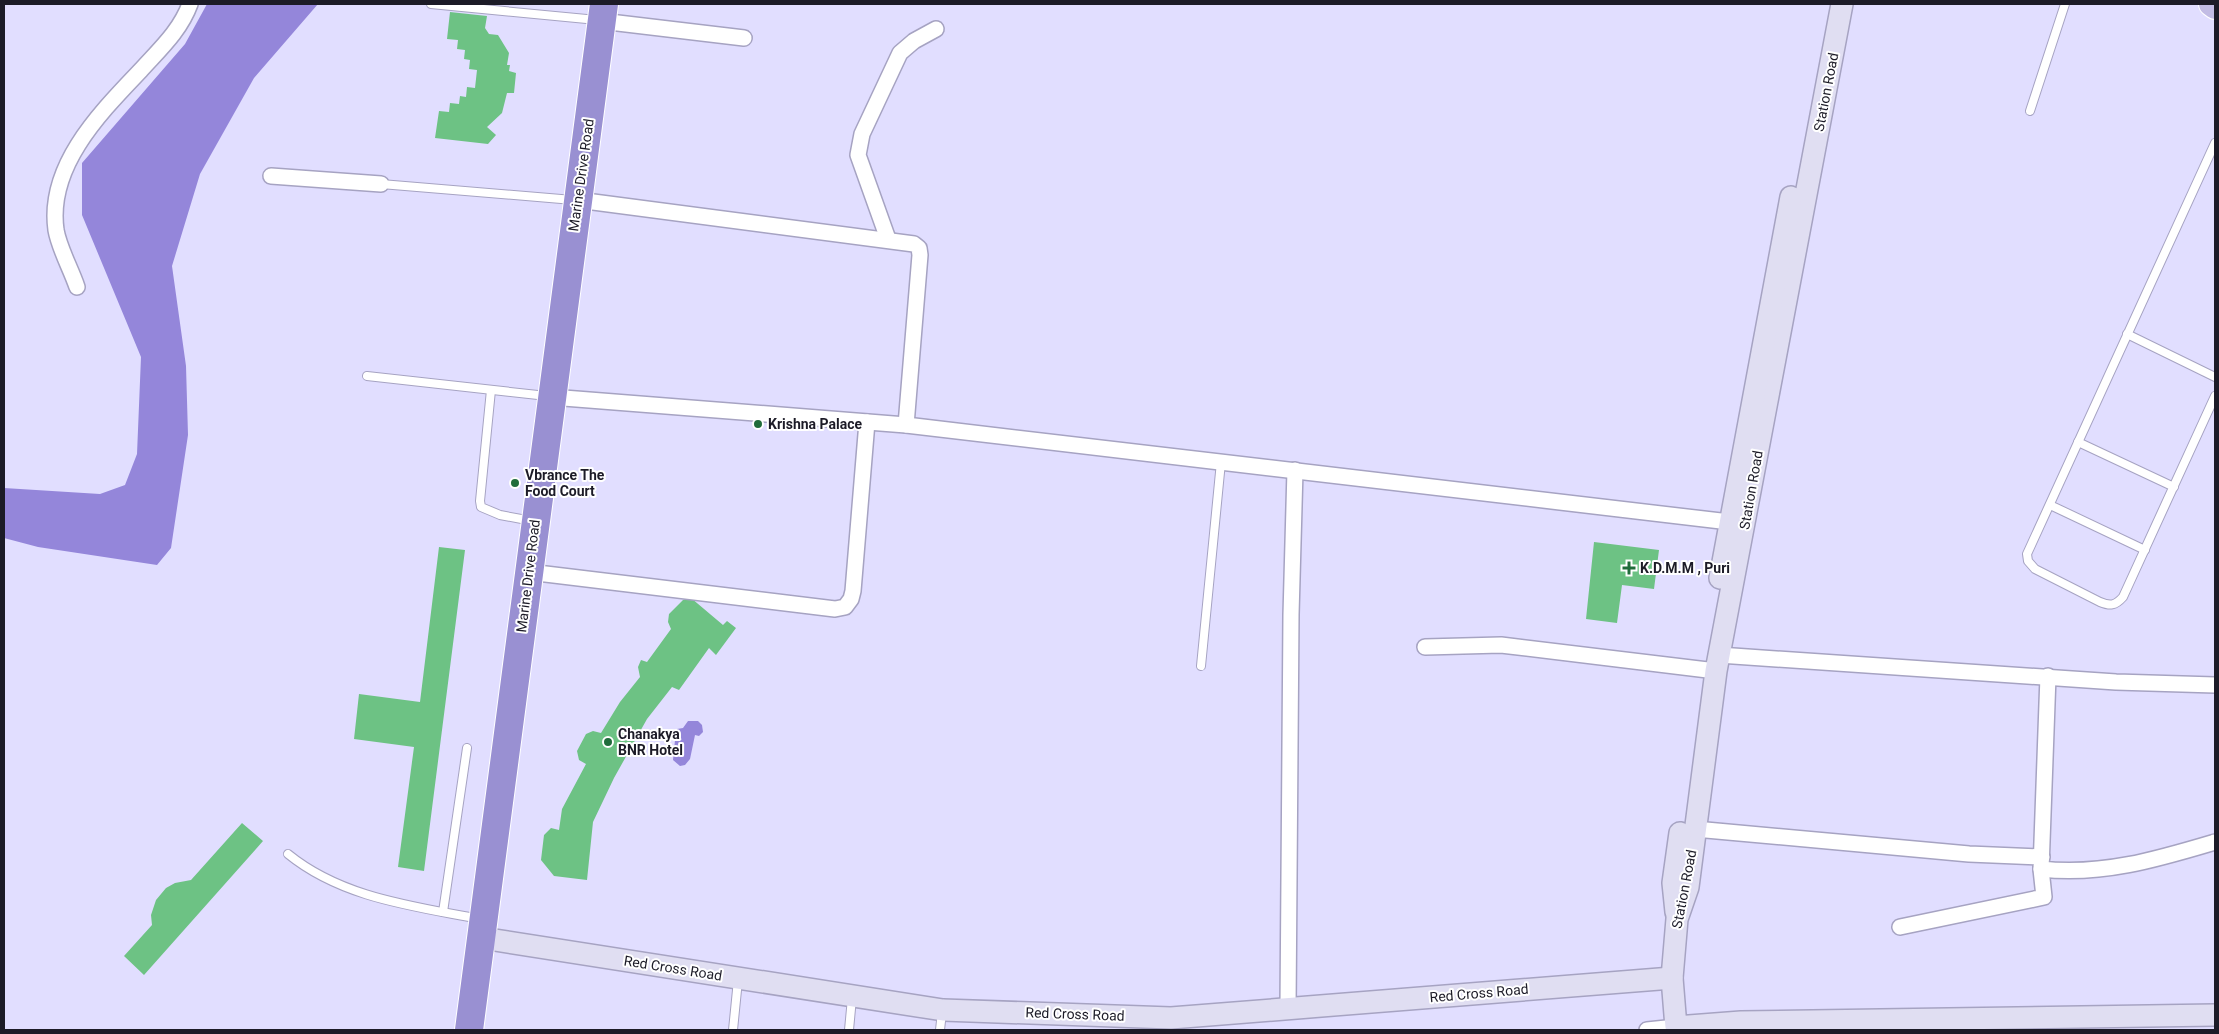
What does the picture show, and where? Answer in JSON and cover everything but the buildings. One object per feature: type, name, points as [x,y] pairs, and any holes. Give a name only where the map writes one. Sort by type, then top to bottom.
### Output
[{"type":"highway","name":"Marine Drive Road","points":[[469,1030],[603,12]]},
{"type":"main road","points":[[1737,523],[1828,4]]},
{"type":"main road","name":"Station Road","points":[[1686,1028],[1672,978],[1677,919],[1688,887],[1713,665],[1737,523],[1842,4]]},
{"type":"main road","points":[[2211,4],[2215,7]]},
{"type":"main road","points":[[1677,919],[1673,883],[1713,665]]},
{"type":"main road","name":"Red Cross Road","points":[[483,929],[739,978],[852,996],[941,1020],[1197,1019],[1288,1008],[1672,978]]},
{"type":"main road","points":[[1686,1028],[2215,1015]]},
{"type":"street","points":[[77,287],[56,231],[56,205],[62,176],[74,151],[128,83],[180,27],[190,4]]},
{"type":"street","points":[[603,12],[744,38]]},
{"type":"street","points":[[888,240],[858,155],[862,134],[900,53],[914,41],[936,29]]},
{"type":"street","points":[[270,176],[381,184]]},
{"type":"street","points":[[578,200],[914,244],[918,248],[920,255],[906,425]]},
{"type":"street","points":[[551,397],[906,425],[1737,523]]},
{"type":"street","points":[[529,572],[835,610],[845,607],[851,599],[853,591],[867,422]]},
{"type":"street","points":[[1288,1008],[1291,615],[1295,470]]},
{"type":"street","points":[[1425,647],[1501,645],[1713,665],[2048,676],[2116,682],[2215,685]]},
{"type":"street","points":[[1900,927],[2044,897],[2042,863],[2048,676]]},
{"type":"street","points":[[1695,829],[1969,854],[2042,863],[2060,872],[2108,869],[2140,864],[2215,842]]},
{"type":"street","points":[[1647,1030],[1686,1028]]},
{"type":"lane","points":[[431,4],[603,12]]},
{"type":"lane","points":[[2030,111],[2065,4]]},
{"type":"lane","points":[[2215,143],[2028,554],[2028,561],[2035,569],[2100,602],[2109,605],[2117,604],[2123,597],[2215,396]]},
{"type":"lane","points":[[381,184],[578,200]]},
{"type":"lane","points":[[2127,334],[2215,377]]},
{"type":"lane","points":[[367,376],[551,397]]},
{"type":"lane","points":[[491,390],[481,507],[500,515],[535,521]]},
{"type":"lane","points":[[2078,442],[2174,487]]},
{"type":"lane","points":[[1201,666],[1221,462]]},
{"type":"lane","points":[[2050,505],[2145,550]]},
{"type":"lane","points":[[443,912],[467,748]]},
{"type":"lane","points":[[288,854],[324,879],[354,891],[443,912],[483,929]]},
{"type":"lane","points":[[733,1030],[739,978]]},
{"type":"lane","points":[[849,1030],[852,996]]},
{"type":"shaded area","points":[[207,4],[318,4],[254,78],[200,174],[172,266],[186,366],[188,435],[171,548],[157,565],[38,547],[4,538],[4,488],[100,494],[125,485],[137,454],[141,357],[82,215],[82,163],[185,44]]},
{"type":"shaded area","points":[[688,721],[698,721],[702,725],[703,732],[699,736],[695,735],[690,759],[685,765],[680,766],[673,760],[675,740],[678,735],[677,729],[683,728]]},
{"type":"place","name":"Krishna Palace","points":[[758,424]]},
{"type":"place","name":"Vbrance The Food Court","points":[[515,483]]},
{"type":"place","name":"K.D.M.M , Puri","points":[[1629,568]]},
{"type":"place","name":"Chanakya BNR Hotel","points":[[608,742]]}]
